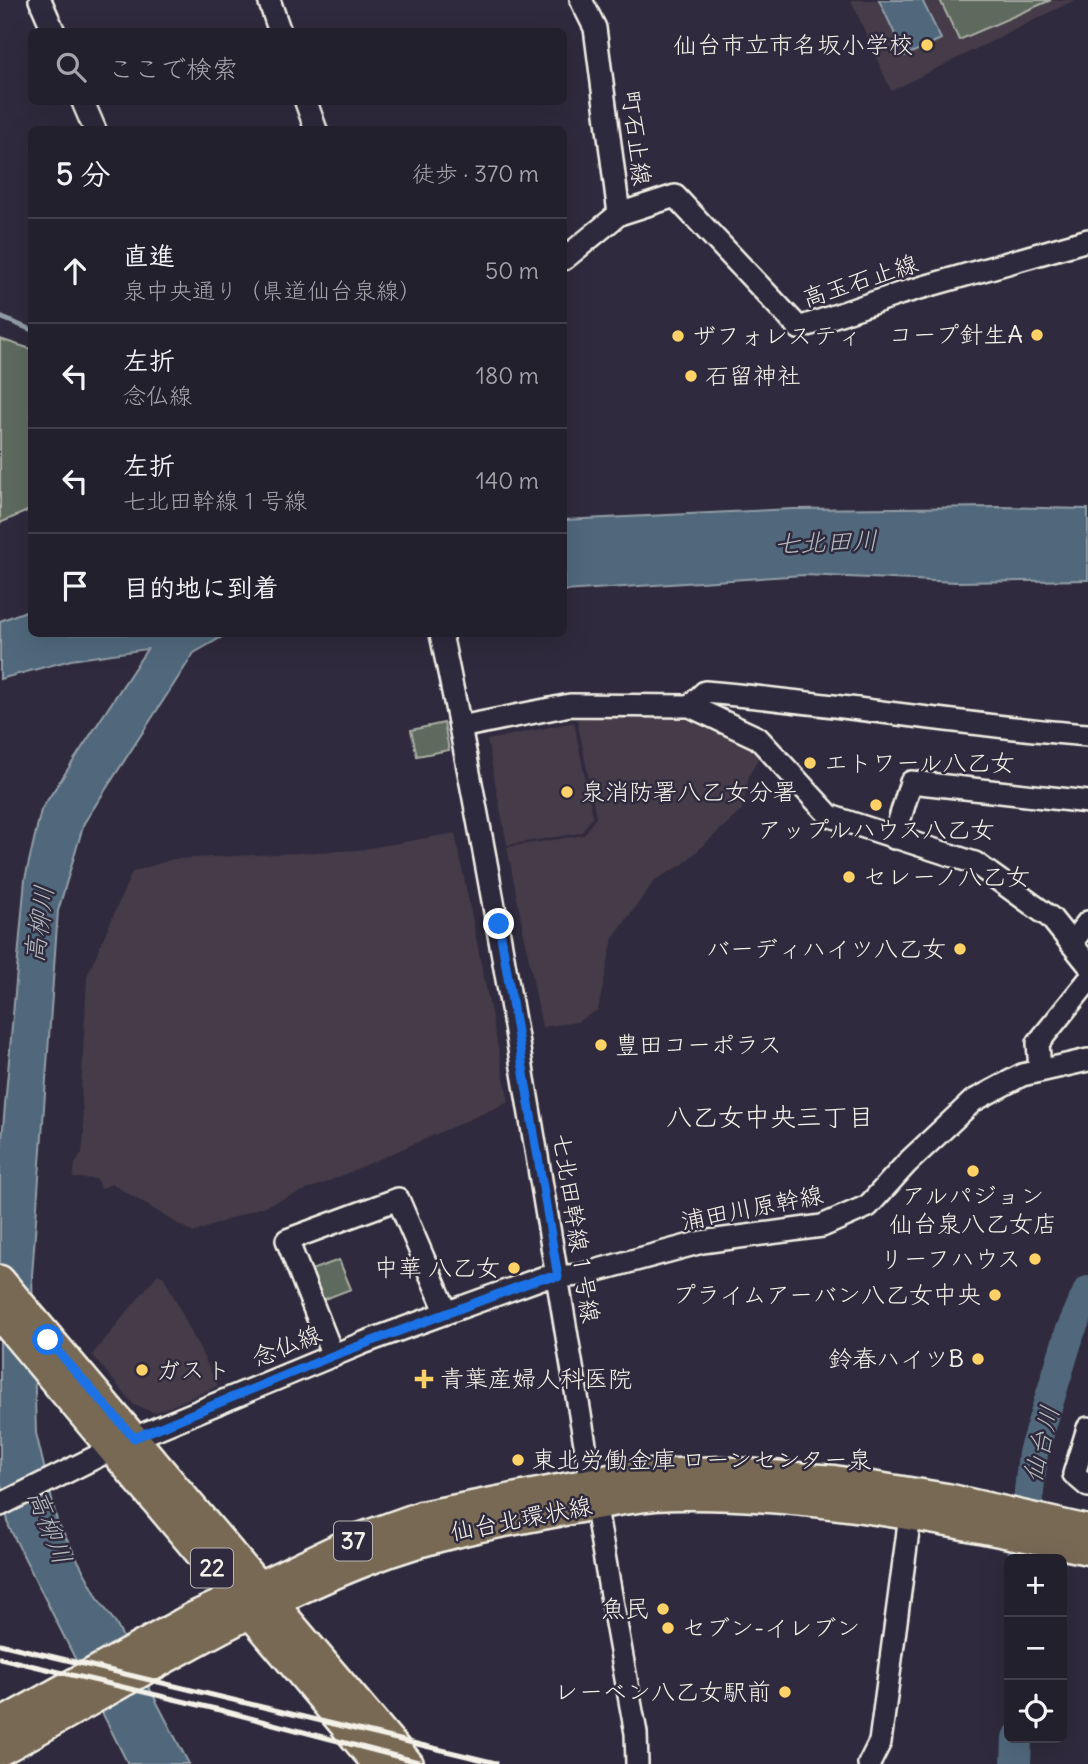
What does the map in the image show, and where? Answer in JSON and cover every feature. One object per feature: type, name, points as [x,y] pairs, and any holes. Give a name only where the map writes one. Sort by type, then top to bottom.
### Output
[{"type":"main road","name":"22","points":[[0,1280],[48,1340],[123,1443],[255,1599],[409,1764]]},
{"type":"main road","name":"22","points":[[0,1316],[47,1372],[123,1443]]},
{"type":"main road","name":"仙台北環状線","points":[[0,1751],[78,1695],[255,1599],[338,1573],[437,1536],[591,1494],[630,1475],[720,1471],[787,1475],[1050,1532],[1088,1550]]},
{"type":"main road","name":"仙台北環状線","points":[[1050,1532],[1088,1530]]},
{"type":"main road","name":"22","points":[[255,1599],[377,1764]]},
{"type":"main road","name":"仙台北環状線","points":[[0,1724],[78,1695]]},
{"type":"street","points":[[40,0],[52,28]]},
{"type":"street","points":[[269,0],[279,28]]},
{"type":"street","name":"町石止線","points":[[567,257],[619,214],[595,28],[581,0]]},
{"type":"street","points":[[84,105],[93,126]]},
{"type":"street","points":[[307,105],[315,126]]},
{"type":"street","name":"高玉石止線","points":[[619,214],[674,196],[799,328],[899,294],[1088,240]]},
{"type":"street","name":"七北田幹線１号線","points":[[442,637],[499,924],[550,1277],[636,1733],[637,1764]]},
{"type":"street","points":[[690,706],[705,692],[866,708],[984,727],[1088,735]]},
{"type":"street","points":[[460,727],[570,705],[690,706],[758,738],[830,816],[975,863],[1051,918],[1088,964]]},
{"type":"street","points":[[894,838],[911,782],[1088,802]]},
{"type":"street","points":[[1071,943],[1088,922]]},
{"type":"street","points":[[1040,1070],[1038,1043],[1088,981]]},
{"type":"street","name":"浦田川原幹線","points":[[550,1277],[580,1275],[702,1242],[822,1226],[868,1206],[907,1163],[973,1101],[1022,1074],[1088,1060]]},
{"type":"street","points":[[332,1356],[287,1240],[398,1199],[446,1311]]},
{"type":"street","name":"念仏線","points":[[0,1504],[123,1443],[332,1356],[446,1311],[550,1277]]},
{"type":"street","points":[[1088,1428],[1074,1474],[1088,1486]]},
{"type":"street","points":[[877,1761],[911,1504]]},
{"type":"shaded area","name":"仙台市立市名坂小学校","points":[[851,0],[1075,0],[891,91]]},
{"type":"shaded area","points":[[646,713],[699,722],[763,749],[749,776],[742,810],[682,865],[655,880],[613,938],[598,1010],[577,1022],[542,1027],[507,847],[584,835],[596,817],[577,719]]},
{"type":"shaded area","points":[[574,722],[593,817],[581,833],[507,845],[487,740]]},
{"type":"shaded area","points":[[455,833],[509,1102],[325,1183],[193,1233],[112,1184],[100,1189],[97,1179],[73,1178],[75,1164],[82,1153],[84,1133],[81,1090],[87,976],[132,872],[173,859],[358,850]]},
{"type":"shaded area","points":[[158,1274],[164,1277],[218,1386],[155,1413],[134,1405],[92,1355]]},
{"type":"green space","points":[[940,0],[1051,0],[959,40]]},
{"type":"green space","points":[[0,339],[28,348],[28,511],[0,523]]},
{"type":"green space","points":[[444,723],[449,750],[417,756],[411,730]]},
{"type":"green space","points":[[339,1260],[351,1289],[320,1301],[308,1271]]},
{"type":"water","points":[[879,0],[922,0],[941,39],[905,56]]},
{"type":"water","name":"七北田川","points":[[793,509],[1088,509],[1088,580],[956,582],[804,575],[567,591],[567,520]]},
{"type":"water","name":"高柳川","points":[[28,610],[28,637],[222,637],[194,653],[84,823],[58,911],[32,1276],[36,1433],[57,1521],[99,1600],[115,1622],[189,1764],[128,1764],[9,1527],[0,1479],[0,1162],[25,879],[41,810],[147,649],[71,660],[0,679],[0,621]]},
{"type":"waterway","points":[[0,317],[28,328]]},
{"type":"waterway","name":"仙台川","points":[[1023,1554],[1033,1453],[1070,1332],[1088,1291]]},
{"type":"waterway","name":"仙台川","points":[[1016,1764],[1017,1743]]},
{"type":"railway","points":[[0,1644],[496,1763]]},
{"type":"railway","points":[[0,1658],[220,1710],[426,1764]]},
{"type":"place","name":"仙台市立市名坂小学校","points":[[927,45]]},
{"type":"place","name":"コープ針生A","points":[[1037,335]]},
{"type":"place","name":"ザフォレスティ","points":[[678,336]]},
{"type":"place","name":"石留神社","points":[[691,376]]},
{"type":"place","name":"エトワール八乙女","points":[[810,763]]},
{"type":"place","name":"泉消防署八乙女分署","points":[[567,792]]},
{"type":"place","name":"アップルハウス八乙女","points":[[876,805]]},
{"type":"place","name":"セレーノ八乙女","points":[[849,877]]},
{"type":"place","name":"バーディハイツ八乙女","points":[[960,949]]},
{"type":"place","name":"豊田コーポラス","points":[[601,1045]]},
{"type":"place","name":"アルパジョン 仙台泉八乙女店","points":[[973,1171]]},
{"type":"place","name":"リーフハウス","points":[[1035,1259]]},
{"type":"place","name":"中華 八乙女","points":[[514,1268]]},
{"type":"place","name":"プライムアーバン八乙女中央","points":[[995,1295]]},
{"type":"place","name":"鈴春ハイツB","points":[[978,1359]]},
{"type":"place","name":"ガスト","points":[[142,1370]]},
{"type":"place","name":"青葉産婦人科医院","points":[[424,1379]]},
{"type":"place","name":"東北労働金庫 ローンセンター泉","points":[[518,1460]]},
{"type":"place","name":"魚民","points":[[663,1609]]},
{"type":"place","name":"セブン-イレブン","points":[[668,1628]]},
{"type":"place","name":"レーベン八乙女駅前","points":[[785,1692]]},
{"type":"district","name":"八乙女中央三丁目","points":[[770,1117]]},
{"type":"route","points":[[48,1340],[134,1438],[446,1311],[542,1278],[558,1277],[499,924]]}]
